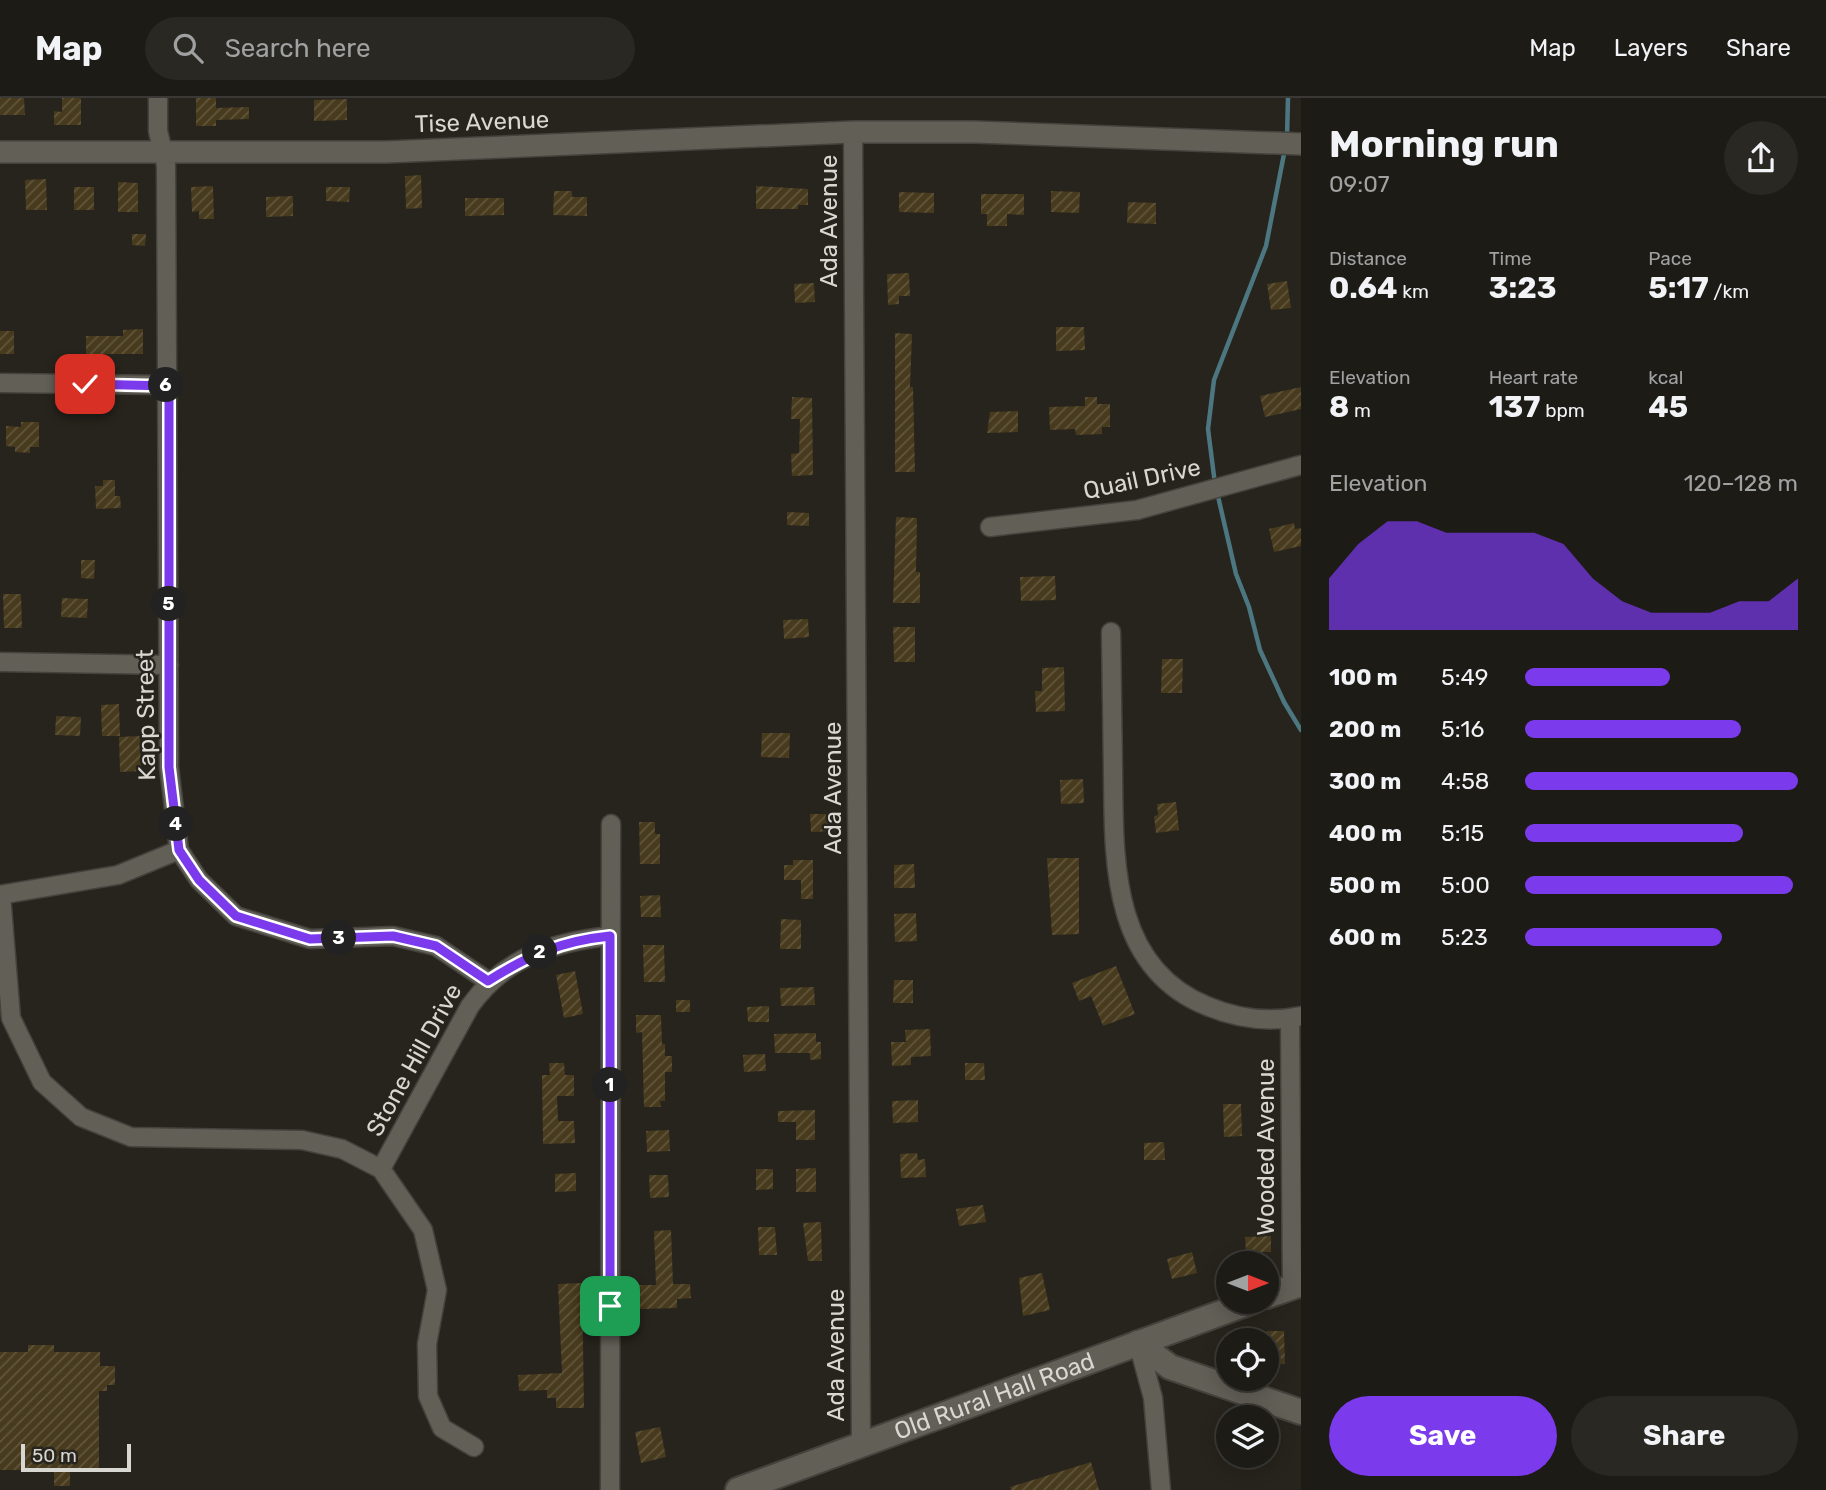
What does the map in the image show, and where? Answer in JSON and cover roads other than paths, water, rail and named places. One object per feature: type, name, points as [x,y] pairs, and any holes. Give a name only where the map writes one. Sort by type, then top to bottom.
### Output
[{"type":"main road","points":[[1279,1291],[1296,1285]]},
{"type":"main road","name":"Old Rural Hall Road","points":[[738,1490],[1218,1314]]},
{"type":"main road","points":[[1138,1343],[1170,1367],[1301,1412]]},
{"type":"street","name":"Kapp Street","points":[[158,98],[158,131],[166,165],[169,767],[179,850],[199,880],[236,916],[310,939],[393,936],[436,946],[488,981]]},
{"type":"street","name":"Tise Avenue","points":[[0,152],[386,152],[853,132],[974,132],[1301,144]]},
{"type":"street","name":"Ada Avenue","points":[[853,132],[862,1444]]},
{"type":"street","points":[[0,383],[169,386]]},
{"type":"street","name":"Quail Drive","points":[[990,527],[1137,510],[1301,465]]},
{"type":"street","points":[[1111,632],[1115,858],[1120,898],[1129,927],[1148,959],[1165,979],[1198,1003],[1242,1018],[1295,1017]]},
{"type":"street","points":[[0,662],[169,665]]},
{"type":"street","points":[[610,1490],[611,824]]},
{"type":"street","points":[[179,850],[118,875],[0,895],[11,1018],[41,1082],[81,1117],[131,1137],[302,1140],[342,1149],[381,1169],[423,1230],[437,1290],[427,1344],[428,1396],[442,1428],[474,1447]]},
{"type":"street","name":"Stone Hill Drive","points":[[381,1169],[470,1006],[488,981],[526,957],[574,940],[610,936]]},
{"type":"street","name":"Wooded Avenue","points":[[1295,1017],[1296,1285]]},
{"type":"street","points":[[1138,1343],[1153,1398],[1161,1490]]},
{"type":"waterway","points":[[1287,137],[1288,98]]},
{"type":"waterway","points":[[1215,484],[1208,429],[1214,380],[1266,246],[1285,149]]},
{"type":"waterway","points":[[1217,492],[1236,574],[1249,607],[1260,650],[1284,702],[1301,730]]}]
